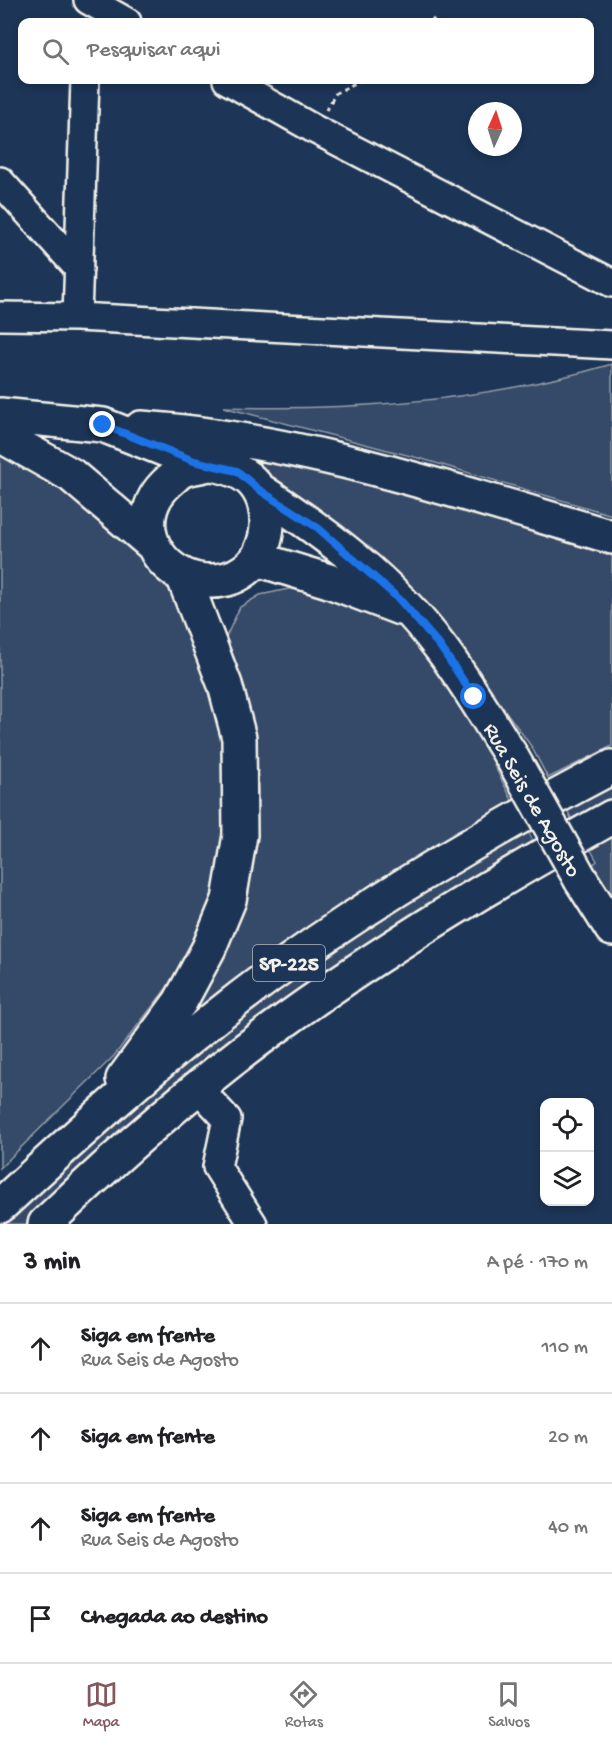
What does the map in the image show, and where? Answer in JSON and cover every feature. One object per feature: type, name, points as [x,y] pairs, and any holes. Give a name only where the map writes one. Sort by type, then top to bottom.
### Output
[{"type":"main road","points":[[0,415],[175,431],[324,456],[612,537]]},
{"type":"main road","points":[[0,435],[71,475],[152,544],[165,564],[184,578],[210,583],[237,577],[257,559],[266,543],[269,524],[266,506],[258,489],[237,471],[194,461],[103,425]]},
{"type":"main road","points":[[152,544],[149,515],[160,489],[182,470],[210,464]]},
{"type":"main road","name":"Rua Seis de Agosto","points":[[258,489],[318,528],[367,569],[440,646],[510,754],[581,880],[612,929]]},
{"type":"main road","name":"Rua Seis de Agosto","points":[[257,559],[329,581],[411,613]]},
{"type":"main road","points":[[84,1131],[180,1002],[209,948],[228,900],[240,835],[239,738],[225,685],[184,578]]},
{"type":"main road","name":"SP-225","points":[[0,1206],[242,996],[351,920],[504,826],[612,767]]},
{"type":"main road","name":"SP-225","points":[[45,1224],[198,1088],[280,1024],[398,944],[522,867],[612,817]]},
{"type":"street","points":[[87,18],[88,0],[120,18]]},
{"type":"street","points":[[77,317],[85,84]]},
{"type":"street","points":[[234,84],[314,129],[612,283]]},
{"type":"street","points":[[0,181],[79,269]]},
{"type":"street","points":[[0,316],[77,317],[612,345]]},
{"type":"street","points":[[198,1088],[226,1119],[217,1167],[253,1224]]},
{"type":"path","points":[[314,129],[336,93],[353,84]]},
{"type":"shaded area","points":[[612,364],[612,515],[422,459],[223,407],[321,407],[419,401],[517,387]]},
{"type":"shaded area","points":[[255,447],[612,545],[612,746],[548,778],[531,746],[451,636],[218,457]]},
{"type":"shaded area","points":[[0,454],[23,462],[64,485],[145,550],[175,593],[219,688],[235,805],[209,914],[179,972],[114,1056],[0,1168]]},
{"type":"shaded area","points":[[303,586],[418,627],[482,726],[495,767],[513,802],[378,880],[182,1026],[253,849],[258,793],[254,736],[244,684],[226,637],[240,607],[260,595]]},
{"type":"shaded area","points":[[612,777],[612,808],[576,827],[563,803]]},
{"type":"shaded area","points":[[523,823],[538,849],[32,1224],[0,1224],[0,1215],[252,1000]]},
{"type":"shaded area","points":[[612,831],[612,907],[589,868],[597,861],[587,843]]},
{"type":"route","points":[[103,425],[194,461],[237,471],[258,489],[318,528],[399,599],[440,646],[474,697]]}]
